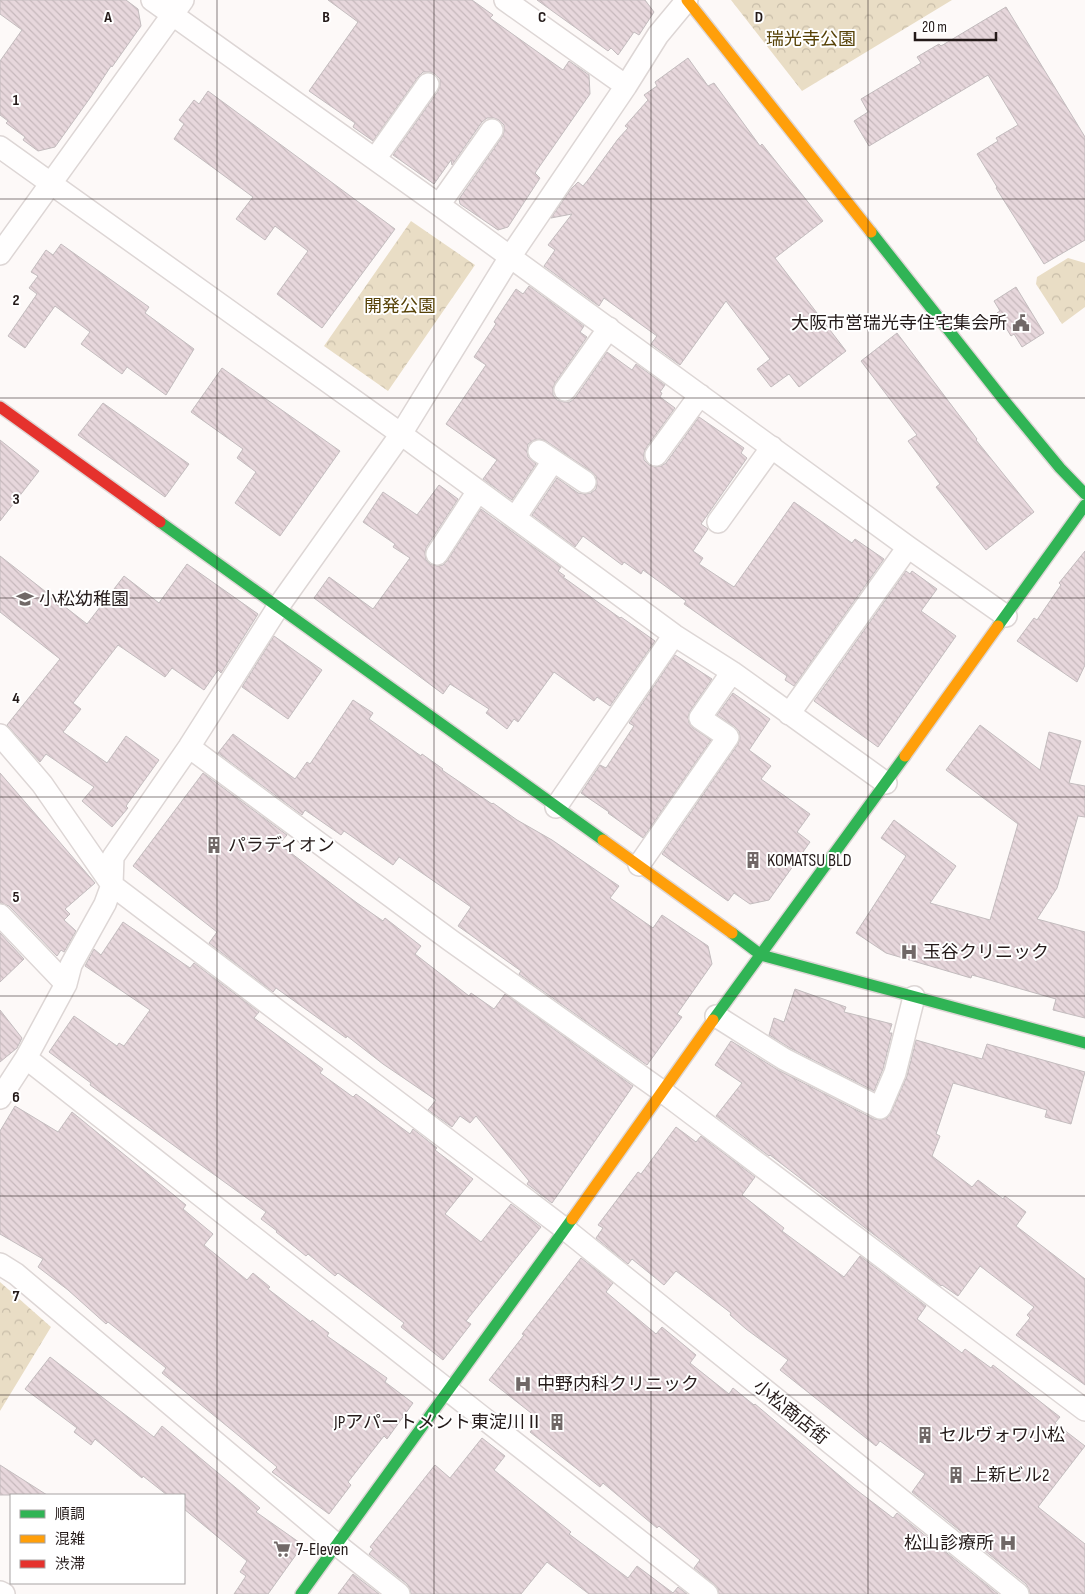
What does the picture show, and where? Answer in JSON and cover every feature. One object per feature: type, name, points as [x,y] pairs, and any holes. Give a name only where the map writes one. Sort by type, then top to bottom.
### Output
[{"type":"street","points":[[152,0],[178,7],[375,159],[610,328],[908,547],[1006,616]]},
{"type":"street","points":[[505,0],[626,86]]},
{"type":"street","points":[[0,1098],[26,1058],[66,984],[71,965],[105,904],[112,885],[112,857],[189,747],[278,607],[401,434],[510,257],[658,36],[687,0],[1003,399],[1060,468],[1085,494]]},
{"type":"street","points":[[0,254],[178,7]]},
{"type":"street","points":[[375,159],[428,84]]},
{"type":"street","points":[[439,205],[492,130]]},
{"type":"street","points":[[0,148],[401,434],[674,635],[732,672],[886,783]]},
{"type":"street","points":[[565,390],[610,328]]},
{"type":"street","points":[[656,455],[700,394]]},
{"type":"street","points":[[0,407],[639,865],[761,955],[1085,1043]]},
{"type":"street","points":[[718,522],[772,447]]},
{"type":"street","points":[[515,518],[546,456],[585,482]]},
{"type":"street","points":[[437,554],[478,491]]},
{"type":"street","points":[[300,1594],[565,1229],[716,1016],[1085,505]]},
{"type":"street","points":[[788,714],[908,547]]},
{"type":"street","points":[[556,807],[674,635]]},
{"type":"street","points":[[639,865],[728,737],[700,718],[732,672]]},
{"type":"street","name":"小松商店街","points":[[0,735],[42,784],[112,885],[565,1229],[1018,1594]]},
{"type":"street","points":[[189,747],[450,940],[663,1092],[1085,1410]]},
{"type":"street","points":[[0,915],[66,984]]},
{"type":"street","points":[[716,1016],[784,1059],[880,1108],[895,1073],[914,997]]},
{"type":"street","points":[[26,1058],[707,1594]]},
{"type":"street","points":[[0,1264],[24,1280],[336,1544],[399,1594]]},
{"type":"street","points":[[0,1592],[4,1594]]},
{"type":"green space","name":"瑞光寺公園","points":[[731,0],[952,0],[802,91]]},
{"type":"green space","name":"開発公園","points":[[411,221],[475,265],[388,391],[324,346]]},
{"type":"green space","points":[[1068,258],[1085,263],[1085,307],[1062,324],[1036,284],[1037,277]]},
{"type":"green space","points":[[0,1282],[51,1327],[0,1411]]},
{"type":"building","points":[[0,0],[126,0],[138,9],[141,26],[55,147],[38,151],[23,140],[25,137],[6,123],[8,121],[0,115],[0,61],[22,30],[0,14]]},
{"type":"building","points":[[328,0],[472,0],[493,15],[490,18],[563,70],[569,61],[589,75],[590,94],[535,173],[540,178],[508,227],[498,230],[460,204],[459,199],[502,137],[504,125],[499,120],[487,118],[482,122],[452,165],[451,160],[434,184],[393,155],[438,91],[440,79],[435,74],[423,72],[418,77],[373,141],[353,127],[355,123],[309,91],[358,22]]},
{"type":"building","points":[[537,0],[645,0],[654,12],[639,35],[634,32],[618,55],[611,48],[608,51]]},
{"type":"building","points":[[1006,7],[1085,137],[1085,240],[1044,264],[977,154],[998,141],[996,138],[1018,125],[988,75],[869,146],[854,121],[868,112],[861,99],[921,63],[917,57],[939,44],[941,46]]},
{"type":"building","points":[[688,58],[708,86],[714,83],[760,146],[762,144],[823,221],[775,258],[846,351],[799,387],[789,374],[771,387],[757,369],[770,359],[726,301],[680,365],[651,344],[657,336],[604,298],[599,306],[544,266],[555,250],[548,245],[572,214],[551,218],[571,189],[578,182],[583,186],[588,180],[628,128],[625,126],[648,100],[644,95],[657,86],[655,82]]},
{"type":"building","points":[[208,91],[395,229],[322,328],[277,294],[308,251],[275,226],[265,240],[236,219],[253,197],[174,139],[184,124],[179,120],[194,100],[199,104]]},
{"type":"building","points":[[61,244],[149,307],[145,313],[194,349],[166,395],[127,367],[122,374],[81,344],[90,332],[55,306],[25,348],[8,336],[37,294],[29,288],[38,276],[31,272],[46,250],[53,255]]},
{"type":"building","points":[[529,286],[584,326],[580,332],[587,337],[555,383],[553,395],[557,400],[570,402],[575,398],[607,352],[632,370],[636,364],[665,385],[660,392],[662,393],[660,397],[675,408],[646,448],[644,460],[649,465],[655,467],[666,463],[699,417],[744,448],[741,453],[747,458],[701,524],[708,529],[693,551],[703,558],[699,564],[734,587],[794,502],[852,543],[855,539],[884,559],[794,686],[785,680],[787,676],[684,604],[686,601],[643,570],[641,574],[624,562],[622,565],[583,536],[575,547],[532,515],[557,478],[578,493],[591,493],[596,489],[597,482],[596,476],[592,472],[546,441],[534,440],[528,444],[527,451],[528,457],[536,464],[512,500],[483,479],[497,460],[446,424],[486,365],[474,357],[496,324],[494,322],[516,289],[523,294]]},
{"type":"building","name":"大阪市営瑞光寺住宅集会所","points":[[1016,287],[1044,333],[1022,347],[1014,334],[1011,336],[997,313],[1000,311],[994,301]]},
{"type":"building","points":[[897,333],[976,440],[1034,512],[986,550],[936,487],[940,484],[908,441],[917,435],[861,361]]},
{"type":"building","points":[[222,368],[340,451],[280,536],[235,503],[256,472],[237,458],[243,449],[191,412]]},
{"type":"building","points":[[103,403],[189,464],[165,497],[78,435]]},
{"type":"building","points":[[0,440],[39,471],[0,521]]},
{"type":"building","points":[[439,485],[458,499],[426,548],[426,560],[430,564],[443,565],[447,561],[481,509],[561,567],[558,571],[565,576],[563,577],[655,641],[610,706],[597,697],[594,701],[554,672],[518,722],[514,719],[507,729],[486,713],[489,709],[450,684],[443,694],[314,598],[329,577],[373,609],[410,558],[393,547],[395,544],[363,522],[383,492],[417,515]]},
{"type":"building","points":[[1085,551],[1085,665],[1077,682],[1017,641],[1034,618],[1037,620],[1061,585],[1059,583]]},
{"type":"building","points":[[0,556],[87,624],[124,576],[159,603],[187,564],[258,614],[221,673],[218,670],[204,690],[172,668],[165,677],[118,645],[73,703],[81,709],[63,732],[107,763],[126,736],[159,760],[126,806],[128,808],[112,827],[82,801],[94,787],[46,754],[40,762],[7,725],[60,659],[0,612]]},
{"type":"building","points":[[906,571],[910,574],[912,571],[937,589],[921,611],[956,636],[878,747],[814,701]]},
{"type":"building","points":[[274,636],[322,670],[288,719],[242,687]]},
{"type":"building","points":[[675,655],[712,679],[690,711],[688,717],[689,723],[693,728],[711,740],[643,838],[581,793],[600,765],[606,768],[634,726],[629,723]]},
{"type":"building","points":[[733,693],[770,719],[749,750],[771,766],[761,779],[810,814],[797,832],[810,842],[769,900],[750,904],[734,893],[728,901],[662,854],[738,744],[740,738],[739,731],[717,715]]},
{"type":"building","points":[[353,700],[373,713],[369,719],[421,756],[422,754],[492,804],[552,840],[619,886],[610,898],[653,928],[662,915],[708,946],[712,964],[677,1014],[682,1017],[647,1065],[519,974],[521,971],[458,926],[471,907],[399,857],[393,865],[344,831],[341,835],[305,810],[302,815],[218,753],[233,734],[295,779],[307,762],[310,764]]},
{"type":"building","points":[[980,725],[1040,770],[1049,732],[1081,741],[1069,783],[1085,786],[1085,817],[1078,816],[1057,888],[1037,919],[1085,932],[1085,1018],[1053,1010],[1056,999],[972,975],[971,978],[886,953],[856,933],[906,856],[881,838],[894,820],[956,866],[930,903],[990,920],[1018,824],[946,770]]},
{"type":"building","points":[[0,773],[95,883],[65,909],[70,914],[64,920],[76,931],[64,952],[61,950],[57,956],[9,906],[0,903]]},
{"type":"building","points":[[203,773],[287,835],[279,844],[357,903],[383,921],[385,918],[421,946],[415,954],[469,996],[471,993],[494,1009],[505,994],[633,1086],[552,1203],[527,1184],[529,1181],[476,1116],[470,1123],[460,1116],[452,1127],[428,1110],[436,1100],[276,988],[273,992],[209,943],[217,932],[133,866]]},
{"type":"building","points":[[123,922],[190,968],[194,963],[259,1012],[254,1018],[323,1069],[320,1073],[353,1097],[356,1094],[410,1134],[413,1129],[437,1148],[435,1150],[473,1179],[445,1214],[481,1242],[511,1204],[541,1227],[466,1321],[471,1324],[443,1360],[401,1327],[404,1323],[361,1290],[338,1273],[335,1276],[276,1232],[261,1219],[266,1212],[90,1085],[91,1083],[49,1052],[74,1016],[117,1046],[119,1043],[124,1046],[150,1010],[85,966],[94,949],[101,955]]},
{"type":"building","points":[[0,933],[24,959],[0,982]]},
{"type":"building","points":[[795,989],[846,1007],[844,1012],[892,1024],[889,1033],[892,1033],[883,1069],[874,1091],[790,1048],[769,1035],[774,1018],[784,1022]]},
{"type":"building","points":[[0,1010],[22,1038],[17,1048],[0,1062]]},
{"type":"building","points":[[916,1040],[982,1059],[987,1044],[1085,1072],[1071,1124],[1045,1117],[1047,1110],[953,1083],[936,1134],[940,1136],[932,1156],[972,1187],[978,1180],[1003,1199],[1005,1196],[1026,1212],[1016,1226],[1085,1279],[1085,1385],[1016,1335],[1030,1318],[1027,1315],[1034,1307],[980,1266],[958,1296],[941,1286],[716,1116],[742,1083],[715,1065],[731,1041],[778,1070],[874,1119],[880,1120],[887,1118],[891,1113],[907,1076]]},
{"type":"building","points":[[15,1106],[58,1132],[72,1112],[186,1205],[183,1209],[213,1234],[204,1245],[247,1280],[253,1273],[270,1287],[268,1289],[311,1322],[312,1320],[329,1333],[327,1336],[387,1378],[385,1382],[413,1403],[387,1439],[384,1436],[348,1482],[351,1485],[329,1514],[272,1472],[277,1467],[162,1373],[166,1368],[108,1322],[106,1324],[68,1290],[38,1267],[43,1259],[0,1234],[0,1131]]},
{"type":"building","points":[[676,1127],[696,1142],[701,1136],[755,1177],[742,1195],[784,1228],[782,1231],[844,1277],[860,1256],[926,1306],[917,1319],[962,1353],[965,1349],[991,1368],[993,1365],[1060,1417],[1055,1423],[1085,1446],[1038,1507],[1085,1544],[1085,1594],[1030,1594],[1026,1584],[912,1492],[925,1474],[880,1441],[876,1446],[780,1370],[788,1360],[746,1329],[730,1315],[731,1313],[676,1271],[664,1285],[632,1259],[628,1264],[596,1238],[603,1228],[598,1225],[638,1172],[641,1174]]},
{"type":"building","points":[[581,1258],[613,1283],[606,1292],[656,1334],[662,1327],[696,1355],[690,1363],[729,1394],[733,1388],[755,1404],[854,1488],[893,1518],[897,1513],[998,1594],[719,1594],[715,1585],[694,1568],[700,1560],[659,1526],[657,1528],[603,1483],[600,1487],[530,1432],[540,1420],[489,1380]]},
{"type":"building","points":[[50,1357],[154,1437],[162,1426],[260,1508],[256,1512],[303,1545],[268,1594],[234,1594],[246,1576],[240,1572],[247,1561],[185,1510],[185,1494],[166,1494],[143,1476],[142,1478],[95,1439],[91,1445],[74,1432],[77,1428],[25,1389]]},
{"type":"building","points":[[482,1438],[505,1456],[494,1470],[571,1532],[569,1534],[628,1578],[637,1566],[673,1593],[678,1587],[687,1594],[589,1594],[547,1562],[521,1594],[411,1594],[407,1584],[369,1554],[373,1549],[370,1547],[435,1465],[450,1478]]},
{"type":"building","points":[[0,1465],[45,1494],[10,1494],[0,1495]]},
{"type":"building","points":[[353,1574],[379,1594],[338,1594]]},
{"type":"traffic: fast","points":[[871,232],[1003,399],[1060,468],[1085,494]]},
{"type":"traffic: fast","points":[[998,626],[1085,505]]},
{"type":"traffic: fast","points":[[160,522],[603,840]]},
{"type":"traffic: fast","points":[[713,1020],[905,756]]},
{"type":"traffic: fast","points":[[732,933],[761,955],[1085,1043]]},
{"type":"traffic: fast","points":[[301,1594],[572,1219]]},
{"type":"traffic: slow","points":[[687,0],[871,232]]},
{"type":"traffic: slow","points":[[905,756],[998,626]]},
{"type":"traffic: slow","points":[[603,840],[732,933]]},
{"type":"traffic: slow","points":[[572,1219],[713,1020]]},
{"type":"traffic: jam","points":[[0,407],[160,522]]},
{"type":"place","name":"大阪市営瑞光寺住宅集会所","points":[[1021,323]]},
{"type":"place","name":"小松幼稚園","points":[[25,599]]},
{"type":"place","name":"パラディオン","points":[[214,845]]},
{"type":"place","name":"KOMATSU BLD","points":[[753,860]]},
{"type":"place","name":"玉谷クリニック","points":[[909,952]]},
{"type":"place","name":"中野内科クリニック","points":[[523,1384]]},
{"type":"place","name":"JPアパートメント東淀川Ⅱ","points":[[557,1422]]},
{"type":"place","name":"セルヴォワ小松","points":[[925,1435]]},
{"type":"place","name":"上新ビル2","points":[[956,1475]]},
{"type":"place","name":"松山診療所","points":[[1008,1543]]},
{"type":"place","name":"7-Eleven","points":[[282,1549]]}]
